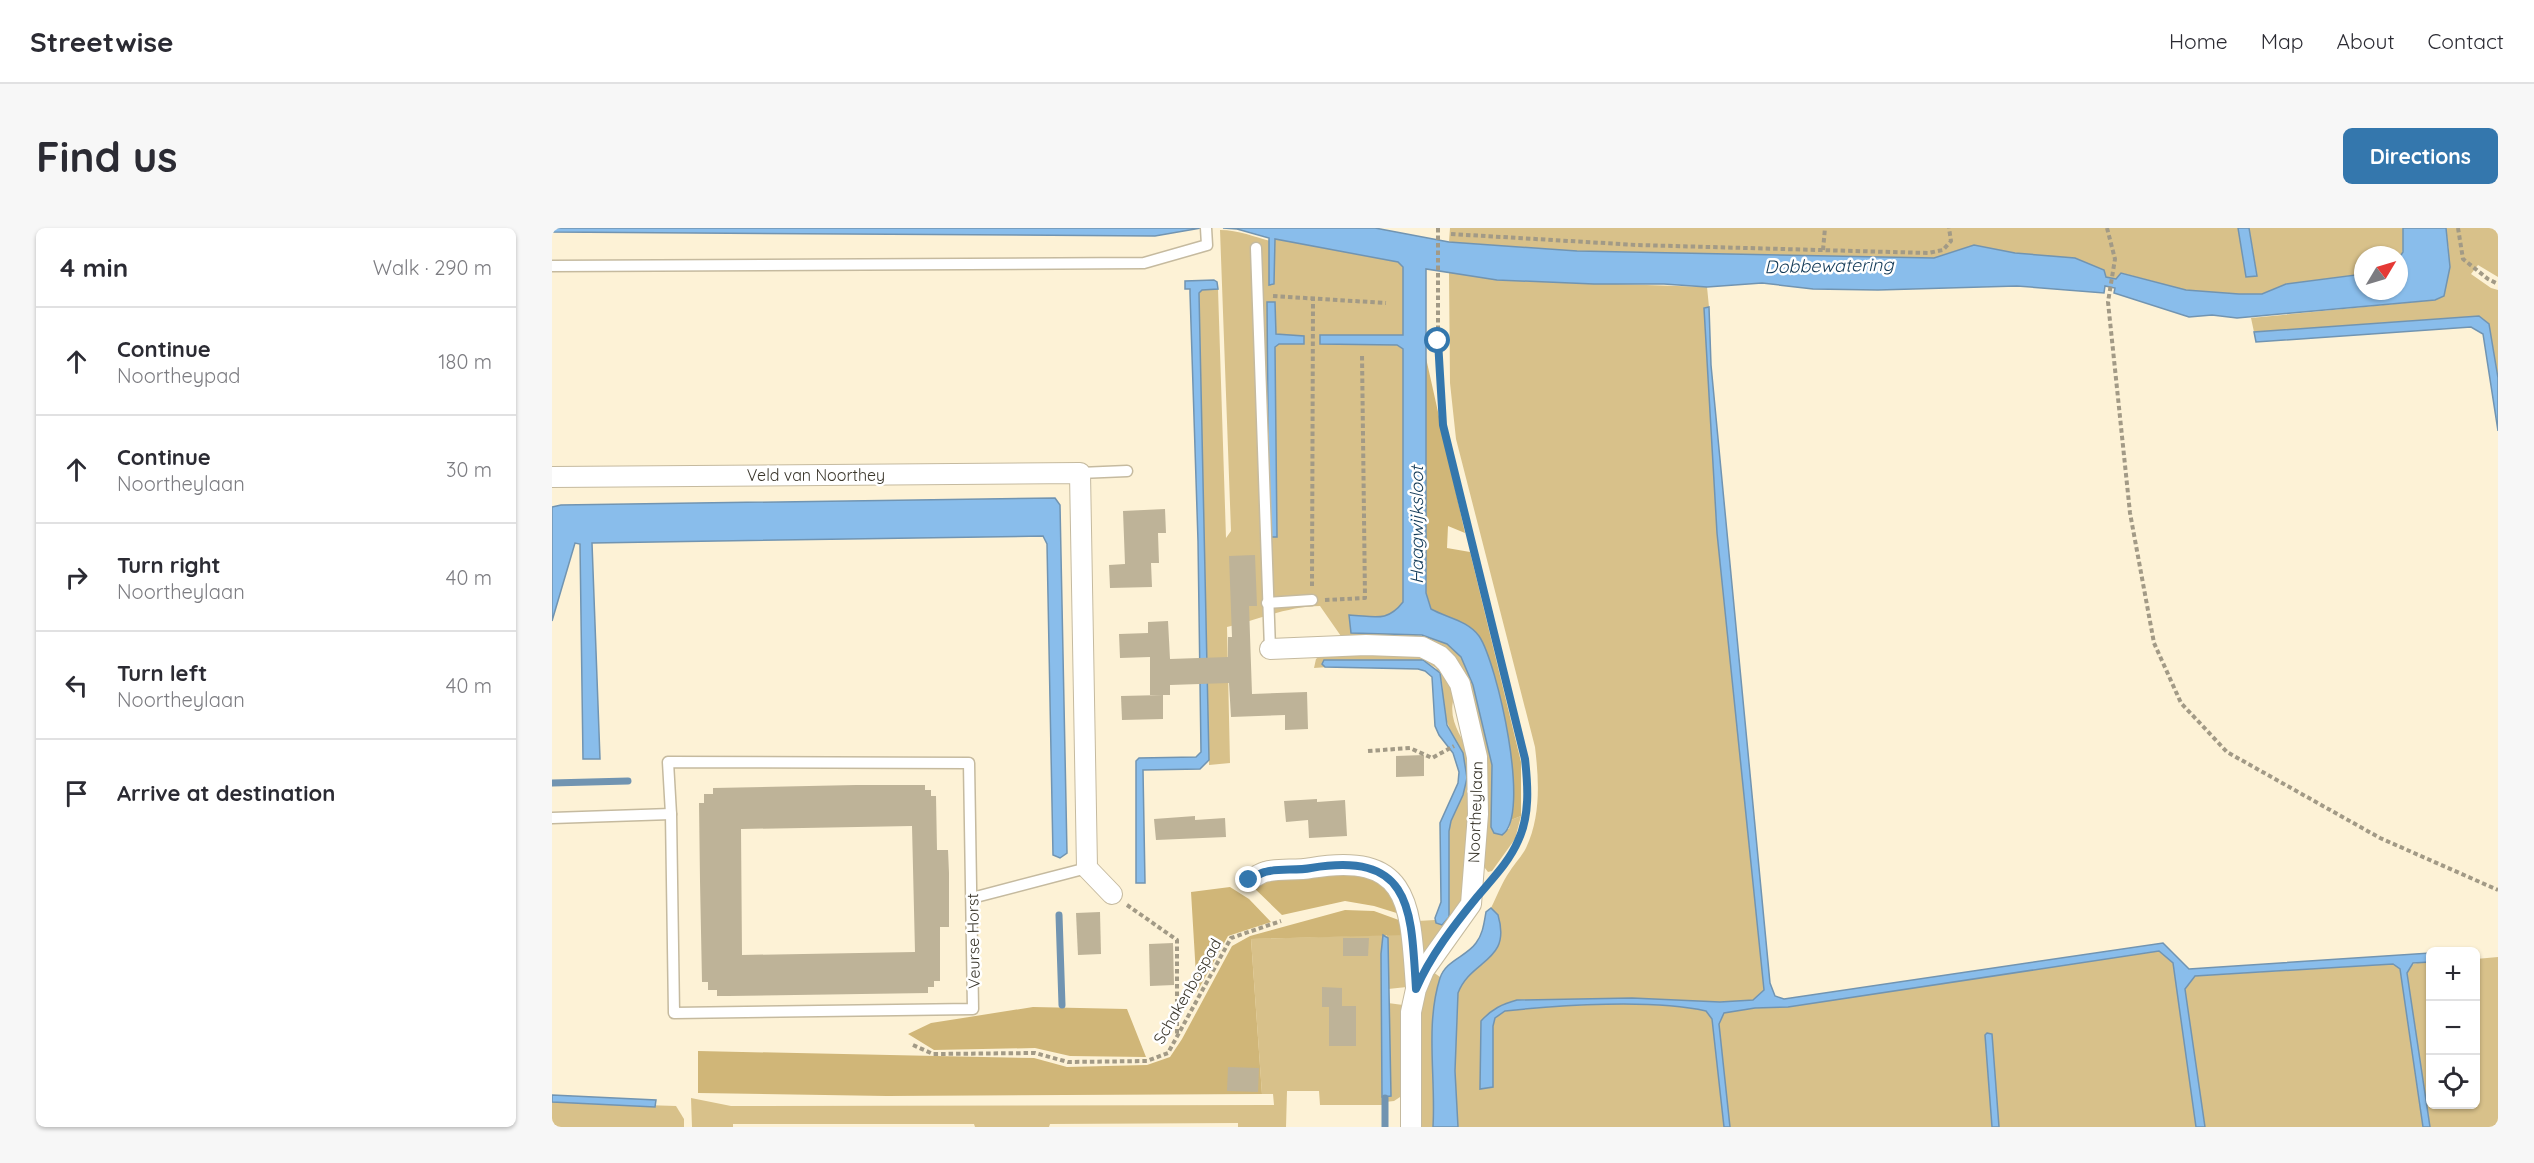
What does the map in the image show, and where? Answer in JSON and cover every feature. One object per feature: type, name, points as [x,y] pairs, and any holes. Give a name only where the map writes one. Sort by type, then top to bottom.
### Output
[{"type":"street","name":"Veld van Noorthey","points":[[552,477],[1080,473]]},
{"type":"street","points":[[1080,473],[1088,868],[1112,894]]},
{"type":"street","name":"Noortheylaan","points":[[1270,649],[1365,645],[1422,647],[1440,656],[1460,684],[1478,757],[1478,814],[1471,904],[1424,970],[1416,989],[1411,1012],[1411,1127]]},
{"type":"street","name":"Noortheylaan","points":[[1249,880],[1264,872],[1341,865],[1364,866],[1380,872],[1398,888],[1408,906],[1412,921],[1416,989]]},
{"type":"lane","points":[[552,266],[1144,263],[1207,245],[1206,228]]},
{"type":"lane","points":[[1256,249],[1270,649]]},
{"type":"lane","name":"Veld van Noorthey","points":[[1080,473],[1127,471]]},
{"type":"lane","points":[[1267,603],[1312,600]]},
{"type":"lane","name":"Veurse Horst","points":[[668,762],[969,763],[974,1009],[674,1013],[671,814],[668,762]]},
{"type":"lane","points":[[552,818],[671,814]]},
{"type":"lane","points":[[972,898],[1088,868]]},
{"type":"path","points":[[1438,228],[1438,341],[1443,425],[1512,701],[1527,778],[1528,795],[1519,840],[1493,878]]},
{"type":"path","points":[[1823,250],[1825,228]]},
{"type":"path","points":[[1451,234],[1637,245],[1928,253],[1943,250],[1951,241],[1949,228]]},
{"type":"path","points":[[2107,228],[2115,259],[2108,302],[2130,513],[2154,643],[2181,702],[2227,752],[2380,838],[2498,890]]},
{"type":"path","points":[[2458,228],[2463,259],[2487,279],[2498,284]]},
{"type":"path","points":[[1256,294],[1386,303]]},
{"type":"path","points":[[1313,298],[1312,600],[1365,598],[1362,354]]},
{"type":"path","points":[[1368,751],[1410,748],[1432,758],[1449,750]]},
{"type":"path","points":[[1112,894],[1177,940],[1177,1034]]},
{"type":"path","name":"Schakenbospad","points":[[913,1045],[933,1054],[1035,1053],[1068,1062],[1147,1061],[1168,1053],[1231,939],[1281,921]]},
{"type":"shaded area","points":[[1450,228],[2238,228],[2246,277],[2257,275],[2249,228],[2403,228],[2404,244],[2404,246],[2354,246],[2354,275],[2286,284],[2262,294],[2239,294],[2186,290],[2122,273],[2116,279],[2106,277],[2075,258],[2015,253],[1974,245],[1934,258],[1577,251],[1449,242]]},
{"type":"shaded area","points":[[2446,228],[2498,228],[2498,277],[2478,265],[2471,274],[2491,288],[2498,290],[2498,378],[2489,324],[2479,316],[2254,332],[2251,318],[2435,300],[2449,252]]},
{"type":"shaded area","points":[[1220,230],[1275,242],[1275,239],[1398,262],[1403,267],[1403,335],[1400,336],[1400,347],[1403,349],[1403,602],[1386,616],[1350,615],[1404,633],[1434,638],[1447,644],[1461,657],[1473,685],[1492,765],[1491,827],[1509,829],[1511,820],[1521,816],[1515,839],[1492,871],[1488,872],[1481,863],[1484,822],[1450,657],[1343,639],[1320,606],[1285,611],[1227,627],[1230,763],[1209,765],[1199,293],[1202,290],[1218,289],[1226,538],[1231,531]]},
{"type":"shaded area","points":[[1449,271],[1497,280],[1707,287],[1709,307],[1704,308],[1717,533],[1764,990],[1753,1000],[1720,1002],[1632,998],[1517,1000],[1481,1021],[1480,1088],[1493,1087],[1493,1026],[1495,1018],[1505,1011],[1606,1004],[1684,1007],[1706,1011],[1712,1019],[1724,1127],[1458,1127],[1455,1071],[1458,993],[1464,982],[1495,952],[1499,942],[1501,930],[1498,915],[1491,908],[1504,880],[1524,851],[1531,836],[1538,785],[1535,747],[1456,439],[1450,383]]},
{"type":"shaded area","points":[[1426,358],[1465,533],[1448,526],[1447,548],[1470,552],[1521,762],[1521,816],[1511,820],[1513,798],[1487,653],[1471,629],[1431,609],[1426,593]]},
{"type":"shaded area","points":[[1327,651],[1433,657],[1455,694],[1453,719],[1471,756],[1464,900],[1424,964],[1417,921],[1435,920],[1436,923],[1448,917],[1449,831],[1463,795],[1454,740],[1444,714],[1442,682],[1436,668],[1423,660],[1314,668],[1316,659]]},
{"type":"shaded area","points":[[1378,874],[1403,915],[1374,906],[1345,901],[1282,915],[1252,886],[1256,882],[1291,875]]},
{"type":"shaded area","points":[[1230,887],[1249,899],[1271,922],[1228,936],[1197,992],[1191,892]]},
{"type":"shaded area","points":[[1345,910],[1374,911],[1407,923],[1408,935],[1251,939],[1262,1094],[887,1096],[698,1093],[698,1051],[1034,1058],[1067,1067],[1147,1065],[1170,1057],[1232,946],[1250,936]]},
{"type":"shaded area","points":[[1383,935],[1381,954],[1382,1097],[1385,1098],[1391,1096],[1388,1003],[1403,1005],[1403,1095],[1394,1101],[1385,1102],[1385,1105],[1320,1105],[1319,1091],[1287,1091],[1286,1127],[1238,1127],[1238,1123],[1050,1124],[1049,1127],[975,1127],[974,1124],[733,1124],[733,1127],[692,1127],[691,1098],[731,1106],[1274,1105],[1273,1094],[1262,1094],[1251,939]]},
{"type":"shaded area","points":[[1387,935],[1408,935],[1407,987],[1388,989]]},
{"type":"shaded area","points":[[2159,951],[2173,963],[2196,1127],[1999,1127],[1992,1035],[1985,1035],[1992,1127],[1730,1127],[1719,1024],[1723,1013],[1788,1006]]},
{"type":"shaded area","points":[[2498,957],[2498,1127],[2430,1127],[2427,1109],[2480,1109],[2480,959]]},
{"type":"shaded area","points":[[2426,962],[2426,1100],[2407,973],[2410,966]]},
{"type":"shaded area","points":[[2394,964],[2400,968],[2423,1127],[2205,1127],[2185,989],[2195,976]]},
{"type":"shaded area","points":[[1433,972],[1440,977],[1434,1004],[1433,1127],[1417,1127],[1419,1008]]},
{"type":"shaded area","points":[[1033,1007],[1127,1009],[1146,1057],[1070,1056],[1035,1048],[934,1050],[908,1034],[931,1023]]},
{"type":"shaded area","points":[[552,1102],[676,1106],[684,1119],[684,1127],[552,1127]]},
{"type":"water","points":[[552,228],[1201,228],[1155,236],[552,232]]},
{"type":"water","points":[[1223,228],[1375,228],[1449,242],[1577,251],[1934,258],[1974,245],[2015,253],[2075,258],[2104,270],[2106,277],[2116,279],[2121,273],[2186,290],[2262,294],[2286,284],[2354,275],[2354,300],[2408,300],[2408,246],[2403,246],[2403,228],[2446,228],[2450,267],[2444,296],[2435,300],[2237,318],[2212,315],[2189,317],[2114,293],[2115,288],[2105,286],[2104,293],[2017,286],[1878,290],[1813,289],[1762,283],[1707,287],[1497,280],[1426,269],[1426,593],[1431,609],[1469,626],[1479,636],[1494,675],[1502,705],[1513,771],[1514,800],[1510,822],[1502,835],[1494,833],[1491,827],[1492,765],[1473,685],[1461,657],[1447,644],[1422,635],[1351,633],[1349,615],[1385,616],[1397,609],[1403,602],[1403,349],[1397,345],[1320,344],[1320,335],[1403,335],[1403,267],[1398,262],[1275,239],[1274,284],[1269,285],[1269,238],[1237,229]]},
{"type":"water","points":[[2238,228],[2249,228],[2257,276],[2246,277]]},
{"type":"water","points":[[1214,280],[1217,282],[1218,289],[1202,290],[1199,293],[1209,760],[1200,769],[1143,770],[1145,883],[1136,883],[1136,761],[1139,758],[1196,757],[1201,752],[1198,541],[1190,289],[1185,289],[1185,281]]},
{"type":"water","points":[[1267,302],[1275,302],[1276,334],[1304,336],[1304,344],[1279,344],[1275,347],[1277,537],[1269,537]]},
{"type":"water","points":[[1709,307],[1711,365],[1770,983],[1775,996],[1784,999],[2163,943],[2189,969],[2426,953],[2426,962],[2413,963],[2407,973],[2430,1127],[2423,1127],[2400,969],[2393,964],[2195,976],[2185,989],[2205,1127],[2196,1127],[2173,963],[2159,951],[1788,1007],[1755,1008],[1724,1013],[1719,1024],[1730,1127],[1724,1127],[1712,1019],[1706,1011],[1684,1007],[1606,1004],[1505,1011],[1495,1018],[1493,1026],[1493,1087],[1480,1089],[1481,1021],[1493,1010],[1507,1003],[1517,1000],[1632,998],[1720,1002],[1753,1000],[1764,990],[1717,533],[1704,308]]},
{"type":"water","points":[[2479,316],[2489,324],[2498,378],[2498,431],[2483,334],[2471,327],[2256,342],[2254,332]]},
{"type":"water","points":[[1055,498],[1060,505],[1067,853],[1060,858],[1053,855],[1047,544],[1043,536],[592,543],[600,759],[583,759],[580,544],[575,543],[552,621],[552,507],[561,505]]},
{"type":"water","points":[[1324,660],[1423,660],[1440,673],[1447,725],[1463,753],[1467,778],[1449,831],[1449,917],[1442,925],[1436,923],[1435,918],[1441,902],[1440,823],[1458,783],[1459,772],[1453,753],[1435,726],[1432,677],[1418,669],[1325,667],[1322,664]]},
{"type":"water","points":[[1491,908],[1498,915],[1501,930],[1499,942],[1495,951],[1464,982],[1458,993],[1455,1071],[1458,1127],[1433,1127],[1432,1033],[1440,978],[1451,963],[1476,943],[1482,932],[1486,912]]},
{"type":"water","points":[[1383,935],[1388,938],[1391,1096],[1382,1097],[1381,954]]},
{"type":"water","points":[[1992,1034],[1999,1127],[1992,1127],[1985,1035]]},
{"type":"water","points":[[552,1095],[656,1100],[655,1107],[552,1102]]},
{"type":"building","points":[[1165,509],[1166,533],[1158,533],[1159,563],[1151,563],[1152,587],[1110,588],[1109,565],[1125,564],[1123,511]]},
{"type":"building","points":[[1255,555],[1257,606],[1249,606],[1252,694],[1307,692],[1308,729],[1285,730],[1285,715],[1231,717],[1229,683],[1170,685],[1170,695],[1150,695],[1150,657],[1120,658],[1119,634],[1148,633],[1148,622],[1168,621],[1170,659],[1228,657],[1228,637],[1232,637],[1229,556]]},
{"type":"building","points":[[1163,695],[1163,719],[1122,720],[1121,696]]},
{"type":"building","points":[[1424,755],[1424,776],[1396,777],[1396,756]]},
{"type":"building","points":[[925,785],[925,790],[931,790],[931,796],[936,796],[937,850],[948,850],[949,927],[940,927],[940,981],[934,981],[934,987],[928,987],[928,993],[717,996],[717,990],[708,990],[708,982],[702,982],[699,803],[704,803],[704,794],[713,794],[713,788]],"holes":[[[912,826],[915,952],[742,955],[741,829]]]},
{"type":"building","points":[[1317,799],[1317,802],[1345,800],[1347,836],[1309,838],[1308,820],[1286,822],[1284,801]]},
{"type":"building","points":[[1195,816],[1195,820],[1225,818],[1226,837],[1156,840],[1154,819]]},
{"type":"building","points":[[1100,912],[1101,954],[1078,955],[1076,913]]},
{"type":"building","points":[[1343,938],[1369,938],[1368,956],[1343,956]]},
{"type":"building","points":[[1173,943],[1174,985],[1150,986],[1149,944]]},
{"type":"building","points":[[1322,987],[1342,988],[1342,1006],[1356,1006],[1356,1046],[1329,1046],[1329,1007],[1322,1007]]},
{"type":"building","points":[[1228,1067],[1259,1068],[1258,1092],[1227,1091]]},
{"type":"waterway","points":[[552,783],[628,781]]},
{"type":"waterway","points":[[1059,915],[1062,1005]]},
{"type":"waterway","points":[[1385,1098],[1385,1127]]},
{"type":"route","points":[[1249,880],[1264,872],[1301,870],[1321,866],[1364,866],[1380,872],[1398,888],[1408,906],[1412,921],[1416,989],[1424,970],[1471,904],[1507,860],[1519,840],[1528,795],[1525,759],[1443,425],[1438,341]]},
{"type":"water label","name":"Dobbewatering","points":[[1829,266]]},
{"type":"water label","name":"Haagwijksloot","points":[[1417,525]]}]
